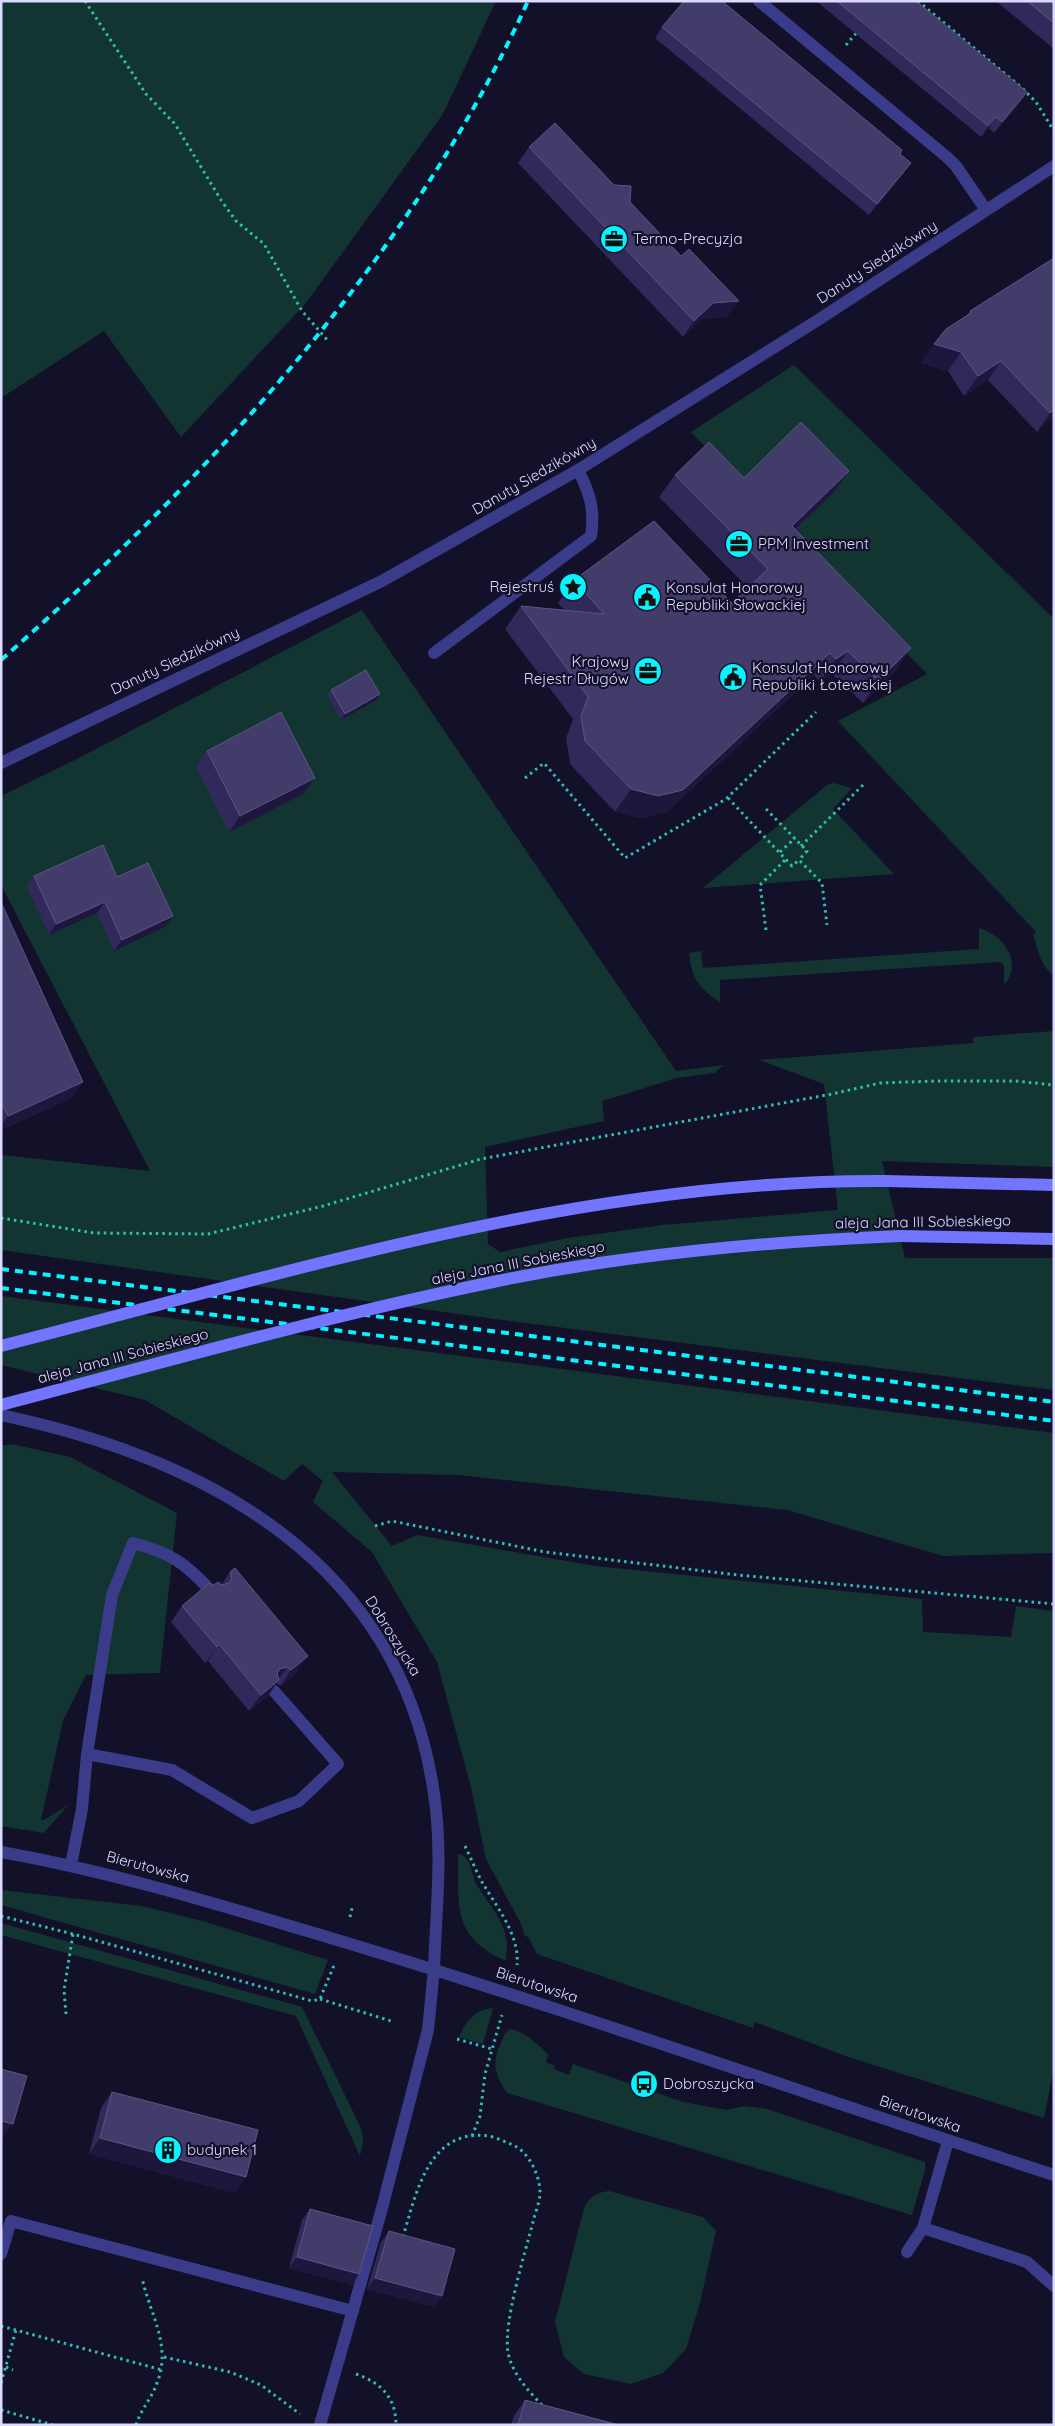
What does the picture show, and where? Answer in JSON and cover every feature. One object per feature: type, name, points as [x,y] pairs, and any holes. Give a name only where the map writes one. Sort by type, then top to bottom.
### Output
[{"type":"main road","points":[[1,1346],[366,1251],[474,1227],[640,1198],[748,1187],[886,1181],[1054,1185]]},
{"type":"main road","name":"aleja Jana III Sobieskiego","points":[[1,1405],[303,1326],[502,1280],[640,1257],[714,1248],[812,1240],[900,1236],[1054,1239]]},
{"type":"street","points":[[759,1],[956,166],[986,210]]},
{"type":"street","name":"Danuty Siedzikówny","points":[[1,763],[382,581],[578,470],[818,320],[1054,166]]},
{"type":"street","points":[[434,653],[591,536],[594,517],[590,493],[578,470]]},
{"type":"street","name":"Dobroszycka","points":[[1,1415],[49,1425],[120,1447],[204,1483],[265,1520],[311,1556],[350,1598],[380,1641],[406,1688],[423,1740],[434,1794],[440,1852],[434,1969],[428,2030],[381,2212],[320,2425]]},
{"type":"street","points":[[71,1864],[82,1809],[87,1754],[112,1595],[133,1543],[160,1550],[189,1567],[213,1593]]},
{"type":"street","points":[[87,1754],[172,1770],[252,1818],[299,1801],[338,1764],[274,1691]]},
{"type":"street","name":"Bierutowska","points":[[1,1852],[71,1864],[208,1900],[434,1969],[1054,2176]]},
{"type":"street","points":[[908,2252],[923,2228],[948,2141]]},
{"type":"street","points":[[1,2254],[11,2221],[353,2310]]},
{"type":"street","points":[[923,2228],[1027,2262],[1054,2286]]},
{"type":"path","points":[[85,1],[146,94],[175,124],[236,221],[264,244],[302,311],[329,342]]},
{"type":"path","points":[[918,1],[1022,88],[1036,102],[1054,131]]},
{"type":"path","points":[[832,62],[864,24]]},
{"type":"path","points":[[525,778],[544,763],[625,858],[728,798],[816,712]]},
{"type":"path","points":[[801,846],[864,784]]},
{"type":"path","points":[[728,798],[792,866],[807,851],[766,809]]},
{"type":"path","points":[[780,852],[794,838]]},
{"type":"path","points":[[766,930],[760,885],[786,859]]},
{"type":"path","points":[[799,860],[822,883],[827,925]]},
{"type":"path","points":[[1,1218],[94,1233],[208,1234],[324,1206],[481,1159],[832,1094],[880,1083],[1015,1081],[1054,1085]]},
{"type":"path","points":[[375,1526],[392,1521],[545,1552],[738,1575],[1054,1604]]},
{"type":"path","points":[[465,1846],[482,1881],[505,1918],[516,1952],[517,1965]]},
{"type":"path","points":[[350,1917],[352,1908]]},
{"type":"path","points":[[1,1916],[73,1934],[312,2001],[320,1999],[391,2021]]},
{"type":"path","points":[[66,2014],[64,1990],[73,1934]]},
{"type":"path","points":[[320,1999],[335,1963]]},
{"type":"path","points":[[472,2136],[480,2116],[485,2074],[502,2012]]},
{"type":"path","points":[[457,2039],[492,2049]]},
{"type":"path","points":[[403,2238],[427,2166],[438,2152],[464,2136],[490,2136],[518,2148],[534,2167],[540,2193],[514,2302],[508,2353],[530,2392],[543,2406]]},
{"type":"path","points":[[136,2425],[144,2405],[157,2384],[164,2357],[157,2319],[142,2280],[145,2256]]},
{"type":"path","points":[[1,2326],[162,2370]]},
{"type":"path","points":[[1,2383],[16,2330]]},
{"type":"path","points":[[164,2357],[230,2372],[261,2385],[305,2418]]},
{"type":"path","points":[[6,2367],[13,2370]]},
{"type":"path","points":[[337,2367],[380,2385],[391,2399],[396,2413],[396,2425]]},
{"type":"path","points":[[1,2410],[53,2425]]},
{"type":"green space","points":[[1,1],[496,1],[443,114],[306,303],[181,437],[104,331],[1,398]]},
{"type":"green space","points":[[794,365],[1054,619],[1054,975],[1046,968],[1040,957],[1033,935],[1036,932],[838,721],[927,674],[691,432]]},
{"type":"green space","points":[[362,610],[676,1071],[724,1065],[714,1073],[677,1078],[602,1101],[604,1121],[485,1147],[488,1244],[500,1252],[568,1238],[663,1225],[838,1210],[824,1084],[759,1060],[973,1043],[973,1037],[1054,1031],[1054,1167],[882,1161],[905,1258],[1054,1258],[1054,1390],[487,1318],[1,1250],[1,1155],[150,1171],[1,885],[1,796],[75,760]]},
{"type":"green space","points":[[833,783],[852,788],[833,809],[894,874],[703,888],[827,785]]},
{"type":"green space","points":[[979,928],[996,937],[1008,951],[1012,967],[1010,976],[1004,985],[1004,965],[1000,962],[720,980],[720,1002],[697,982],[689,953],[701,951],[703,968],[979,949]]},
{"type":"green space","points":[[1,1296],[1054,1433],[1054,1553],[943,1556],[787,1510],[458,1475],[332,1472],[392,1546],[417,1535],[595,1566],[922,1599],[923,1632],[1011,1637],[1016,1606],[1054,1611],[1054,2067],[1044,2118],[851,2058],[755,2022],[753,2028],[537,1954],[528,1937],[525,1936],[520,1922],[486,1859],[471,1787],[437,1662],[372,1552],[313,1502],[323,1481],[302,1464],[284,1481],[145,1400],[1,1365]]},
{"type":"green space","points":[[12,1444],[70,1457],[177,1513],[160,1673],[86,1675],[63,1721],[41,1820],[68,1805],[44,1833],[1,1826],[1,1446]]},
{"type":"green space","points":[[458,1854],[463,1855],[469,1862],[476,1884],[504,1929],[507,1943],[506,1961],[488,1952],[475,1941],[467,1930],[459,1904]]},
{"type":"green space","points":[[1,1890],[142,1906],[206,1922],[328,1960],[315,1994],[1,1905]]},
{"type":"green space","points":[[1,1923],[302,2007],[361,2128],[363,2141],[360,2156],[296,2016],[1,1935]]},
{"type":"green space","points":[[493,2008],[483,2044],[459,2037],[472,2017],[481,2011]]},
{"type":"green space","points":[[510,2029],[520,2032],[548,2054],[546,2062],[555,2066],[554,2069],[569,2075],[573,2064],[683,2102],[726,2110],[745,2106],[767,2109],[925,2162],[925,2170],[912,2215],[507,2093],[497,2075],[495,2063],[505,2033]]},
{"type":"green space","points":[[609,2191],[703,2217],[716,2231],[700,2303],[686,2349],[663,2373],[631,2384],[584,2374],[564,2357],[555,2322],[584,2208],[594,2196]]},
{"type":"building","points":[[684,1],[722,1],[902,150],[900,154],[911,163],[877,204],[662,27]]},
{"type":"building","points":[[837,1],[916,1],[1027,92],[1002,122],[996,117],[988,126]]},
{"type":"building","points":[[1027,1],[1054,1],[1054,23]]},
{"type":"building","points":[[555,123],[614,185],[631,186],[630,202],[681,256],[689,249],[739,301],[713,303],[694,321],[529,147]]},
{"type":"building","points":[[1054,258],[1054,409],[1050,413],[1001,361],[978,376],[961,352],[934,344],[946,329],[971,313],[970,311]]},
{"type":"building","points":[[801,422],[849,471],[792,526],[911,648],[878,681],[848,651],[836,659],[830,653],[683,790],[658,796],[631,789],[585,741],[581,716],[588,697],[521,606],[604,614],[574,580],[654,521],[732,603],[768,569],[675,475],[709,442],[744,478]]},
{"type":"building","points":[[366,670],[380,694],[345,714],[331,690]]},
{"type":"building","points":[[281,712],[315,778],[240,816],[207,751]]},
{"type":"building","points":[[103,845],[117,877],[148,863],[173,916],[122,940],[105,902],[56,924],[34,876]]},
{"type":"building","points":[[1,902],[83,1082],[8,1116],[1,1102]]},
{"type":"building","points":[[235,1568],[308,1656],[291,1670],[287,1667],[280,1669],[277,1673],[279,1680],[261,1695],[219,1644],[217,1647],[182,1606],[209,1583],[212,1586],[218,1582],[222,1585],[229,1583],[232,1579],[230,1572]]},
{"type":"building","points":[[1,2069],[27,2076],[13,2124],[1,2121]]},
{"type":"building","points":[[112,2092],[258,2130],[246,2177],[100,2138]]},
{"type":"building","points":[[310,2209],[373,2226],[359,2274],[297,2257]]},
{"type":"building","points":[[389,2231],[455,2249],[442,2296],[375,2278]]},
{"type":"building","points":[[525,2400],[619,2425],[518,2425]]},
{"type":"railway","points":[[1,660],[79,589],[155,515],[229,438],[299,358],[365,273],[426,186],[481,95],[528,1]]},
{"type":"railway","points":[[1,1269],[1054,1402]]},
{"type":"railway","points":[[1,1288],[1054,1421]]},
{"type":"place","name":"Termo-Precyzja","points":[[614,239]]},
{"type":"place","name":"PPM Investment","points":[[739,544]]},
{"type":"place","name":"Rejestruś","points":[[573,587]]},
{"type":"place","name":"Konsulat Honorowy Republiki Słowackiej","points":[[647,597]]},
{"type":"place","name":"Krajowy Rejestr Długów","points":[[648,671]]},
{"type":"place","name":"Konsulat Honorowy Republiki Łotewskiej","points":[[733,677]]},
{"type":"place","name":"Dobroszycka","points":[[644,2084]]},
{"type":"place","name":"budynek 1","points":[[168,2150]]}]
